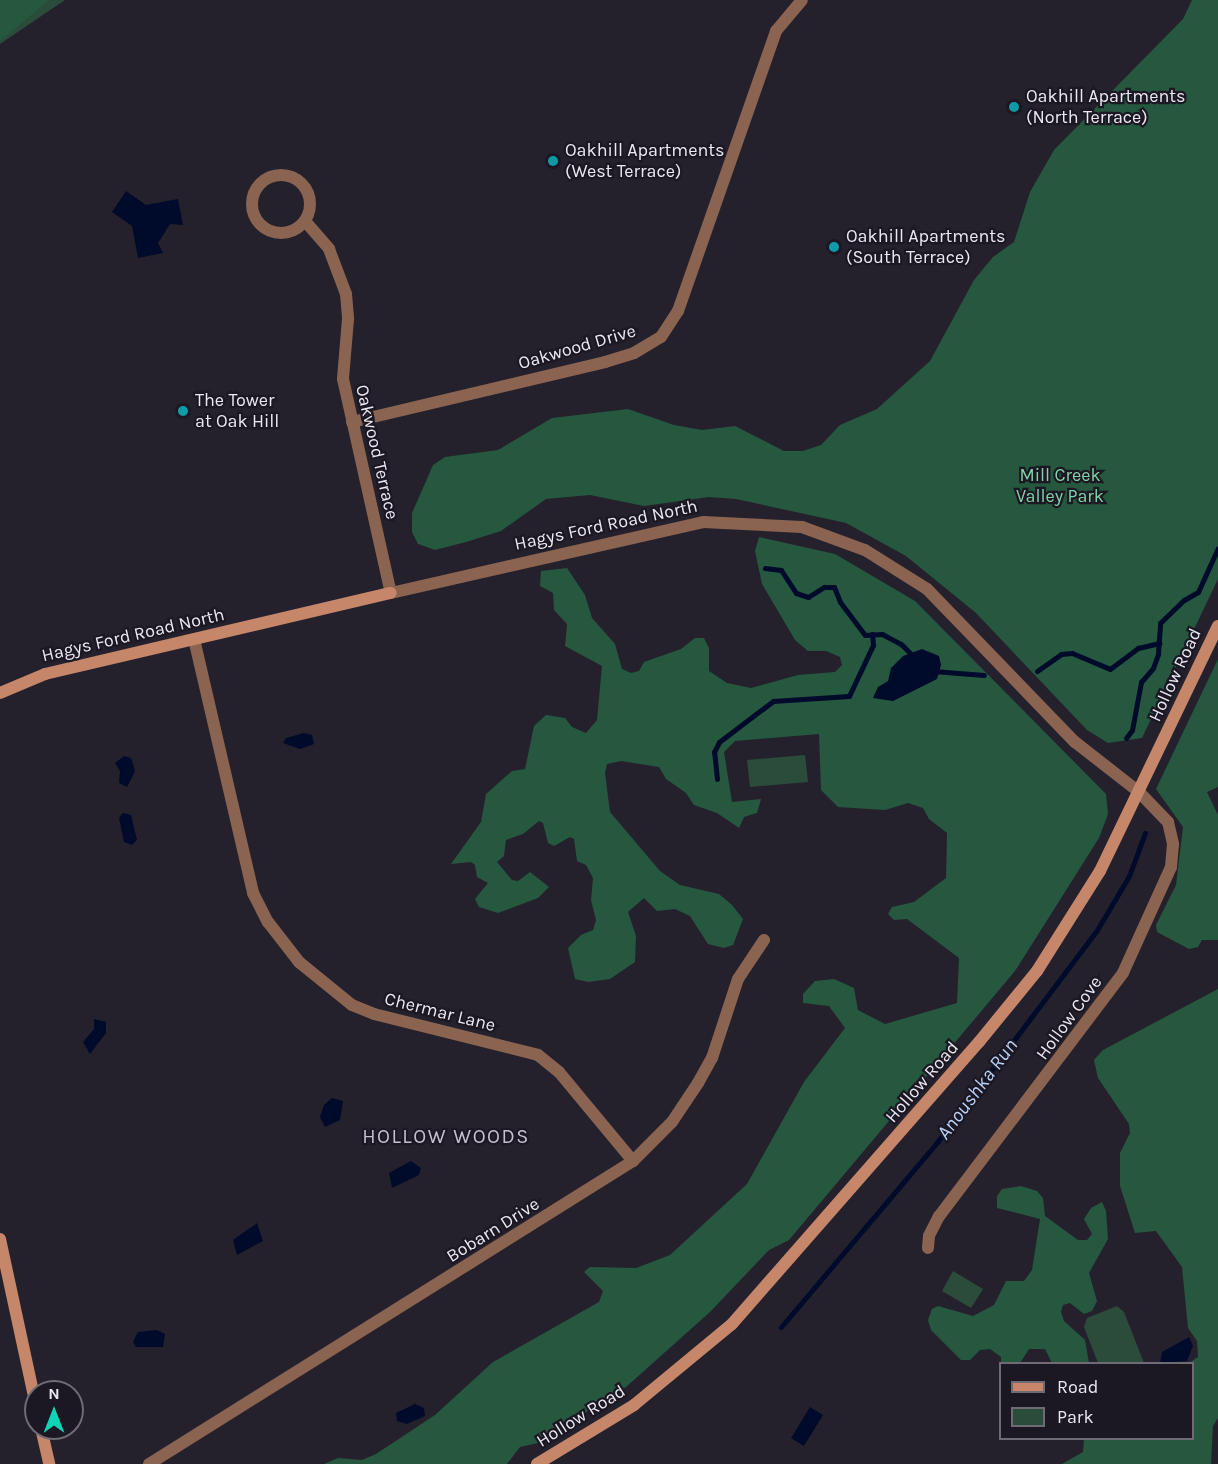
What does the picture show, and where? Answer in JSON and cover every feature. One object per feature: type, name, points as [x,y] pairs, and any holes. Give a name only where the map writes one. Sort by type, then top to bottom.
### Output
[{"type":"main road","name":"Hagys Ford Road North","points":[[0,693],[45,674],[391,593]]},
{"type":"main road","name":"Hollow Road","points":[[537,1464],[597,1429],[666,1381],[732,1324],[785,1267],[1037,971],[1100,871],[1218,626]]},
{"type":"main road","points":[[0,1239],[31,1380]]},
{"type":"main road","points":[[44,1440],[49,1464]]},
{"type":"street","name":"Oakwood Drive","points":[[351,422],[605,362],[634,353],[661,337],[678,311],[776,31],[802,0]]},
{"type":"street","points":[[279,175],[299,180],[311,203],[305,221],[286,233],[264,228],[252,210],[257,188],[279,175]]},
{"type":"street","name":"Oakwood Terrace","points":[[305,221],[328,249],[346,294],[348,319],[343,379],[391,593]]},
{"type":"street","name":"Hagys Ford Road North","points":[[391,593],[674,526],[733,521],[802,528],[866,550],[927,589],[1088,754],[1139,792]]},
{"type":"street","name":"Chermar Lane","points":[[194,639],[253,893],[268,922],[299,962],[351,1005],[374,1014],[538,1056],[560,1072],[633,1161]]},
{"type":"street","name":"Hollow Cove","points":[[928,1248],[939,1216],[1113,989],[1161,894],[1171,867],[1171,831],[1162,814],[1139,792]]},
{"type":"street","name":"Bobarn Drive","points":[[149,1464],[633,1161],[658,1137],[693,1093],[712,1058],[738,979],[764,940]]},
{"type":"green space","points":[[0,0],[65,0],[0,44]]},
{"type":"green space","points":[[0,0],[49,0],[0,41]]},
{"type":"green space","name":"Mill Creek Valley Park","points":[[1192,0],[1218,0],[1218,579],[1142,738],[1108,743],[1087,730],[976,613],[906,556],[846,523],[736,499],[709,497],[644,506],[590,495],[546,499],[501,531],[466,542],[435,550],[418,544],[412,532],[412,513],[433,465],[445,457],[498,450],[552,418],[628,409],[674,425],[702,430],[735,426],[784,451],[803,451],[821,445],[840,425],[877,409],[930,361],[974,280],[993,257],[1014,242],[1030,192],[1054,150],[1183,19]]},
{"type":"green space","points":[[759,537],[835,554],[915,601],[1106,794],[1108,814],[1099,838],[1015,971],[789,1240],[769,1250],[710,1312],[626,1387],[538,1443],[520,1447],[507,1464],[324,1464],[338,1458],[362,1460],[376,1454],[435,1415],[493,1362],[599,1302],[603,1291],[584,1272],[590,1267],[636,1268],[670,1255],[747,1184],[804,1082],[845,1028],[829,1006],[803,1003],[803,994],[815,981],[834,979],[854,988],[858,1010],[885,1024],[957,1003],[959,958],[907,919],[894,920],[888,914],[892,907],[914,902],[946,878],[947,833],[929,819],[923,808],[908,803],[885,810],[838,807],[821,790],[819,734],[735,741],[724,752],[732,802],[761,799],[757,813],[744,817],[739,828],[717,813],[694,805],[686,793],[666,779],[659,767],[621,761],[607,764],[605,773],[610,812],[660,871],[680,885],[719,894],[732,905],[743,919],[733,945],[724,948],[708,944],[690,916],[675,909],[657,911],[644,898],[628,912],[636,936],[635,962],[610,979],[588,982],[575,979],[568,948],[581,935],[593,930],[596,920],[591,900],[593,878],[586,865],[577,861],[574,839],[570,837],[554,846],[548,843],[543,823],[539,821],[523,834],[506,840],[504,856],[497,862],[512,880],[518,881],[530,872],[549,887],[538,898],[498,913],[479,907],[475,899],[488,883],[477,877],[475,865],[471,862],[451,864],[481,822],[486,794],[512,771],[525,769],[534,726],[546,715],[565,718],[572,727],[586,733],[597,720],[602,666],[565,646],[567,624],[554,610],[553,593],[540,586],[541,571],[567,568],[585,595],[592,618],[615,644],[622,669],[631,673],[639,671],[644,662],[681,649],[695,638],[704,638],[709,648],[709,671],[727,683],[751,688],[798,675],[835,672],[842,665],[840,657],[826,651],[808,651],[795,640],[762,584],[755,551]]},
{"type":"green space","points":[[1218,659],[1218,787],[1207,792],[1218,815],[1218,940],[1202,940],[1198,947],[1189,949],[1157,932],[1156,925],[1176,885],[1183,827],[1156,789]]},
{"type":"green space","points":[[805,755],[808,782],[750,787],[747,760]]},
{"type":"green space","points":[[1218,989],[1218,1418],[1213,1426],[1211,1464],[1062,1464],[1083,1452],[1084,1440],[1194,1440],[1194,1362],[1190,1362],[1198,1357],[1197,1341],[1188,1328],[1182,1267],[1156,1231],[1135,1233],[1120,1186],[1120,1153],[1130,1133],[1129,1124],[1098,1078],[1094,1060],[1103,1050]]},
{"type":"green space","points":[[1021,1186],[1037,1191],[1043,1198],[1045,1216],[1078,1240],[1087,1240],[1092,1234],[1084,1219],[1091,1208],[1102,1202],[1106,1211],[1108,1239],[1089,1273],[1097,1301],[1092,1311],[1084,1314],[1070,1303],[1063,1305],[1061,1312],[1064,1321],[1085,1340],[1089,1362],[1052,1362],[1045,1349],[1029,1349],[1021,1362],[1001,1362],[1001,1357],[990,1349],[980,1350],[970,1360],[961,1360],[931,1330],[928,1320],[932,1309],[938,1306],[973,1316],[994,1305],[1006,1281],[1024,1281],[1032,1270],[1040,1219],[997,1208],[997,1196],[1002,1189]]},
{"type":"green space","points":[[953,1271],[983,1289],[971,1308],[942,1291]]},
{"type":"green space","points":[[1117,1306],[1124,1312],[1144,1362],[1098,1362],[1084,1327],[1087,1318]]},
{"type":"water","points":[[126,191],[146,205],[178,199],[183,225],[170,224],[158,243],[163,253],[138,258],[132,226],[112,212]]},
{"type":"water","points":[[922,649],[939,656],[941,665],[937,679],[893,701],[873,698],[878,687],[888,681],[891,668],[903,656]]},
{"type":"water","points":[[304,733],[312,735],[314,744],[300,749],[283,743],[286,738]]},
{"type":"water","points":[[124,756],[131,758],[135,771],[127,787],[119,783],[120,771],[115,763]]},
{"type":"water","points":[[123,813],[131,815],[137,840],[132,845],[124,842],[119,818]]},
{"type":"water","points":[[94,1019],[106,1022],[106,1033],[90,1054],[83,1042],[94,1029]]},
{"type":"water","points":[[332,1098],[343,1101],[340,1120],[325,1127],[320,1117],[324,1105]]},
{"type":"water","points":[[411,1161],[421,1168],[419,1175],[392,1188],[389,1173]]},
{"type":"water","points":[[257,1223],[263,1241],[237,1255],[233,1240]]},
{"type":"water","points":[[157,1330],[165,1334],[163,1347],[136,1347],[133,1342],[138,1332]]},
{"type":"water","points":[[1189,1337],[1193,1346],[1187,1361],[1160,1362],[1162,1352]]},
{"type":"water","points":[[415,1404],[424,1408],[425,1416],[407,1424],[397,1421],[396,1413]]},
{"type":"water","points":[[810,1407],[823,1415],[804,1446],[791,1438]]},
{"type":"waterway","points":[[1126,738],[1132,730],[1141,682],[1153,668],[1158,654],[1160,623],[1184,600],[1198,592],[1218,548]]},
{"type":"waterway","points":[[765,568],[781,570],[796,593],[808,597],[824,587],[834,587],[840,602],[865,635],[882,634],[901,644],[914,657]]},
{"type":"waterway","points":[[717,779],[714,752],[719,742],[773,701],[849,696],[873,645],[872,634]]},
{"type":"waterway","points":[[1037,671],[1061,654],[1072,653],[1110,669],[1138,648],[1159,643]]},
{"type":"waterway","points":[[933,671],[984,675]]},
{"type":"waterway","name":"Anoushka Run","points":[[781,1327],[938,1141],[1097,930],[1129,876],[1145,833]]},
{"type":"place","name":"Oakhill Apartments (North Terrace)","points":[[1014,107]]},
{"type":"place","name":"Oakhill Apartments (West Terrace)","points":[[553,161]]},
{"type":"place","name":"Oakhill Apartments (South Terrace)","points":[[834,247]]},
{"type":"place","name":"The Tower at Oak Hill","points":[[183,411]]},
{"type":"district","name":"HOLLOW WOODS","points":[[446,1136]]}]
